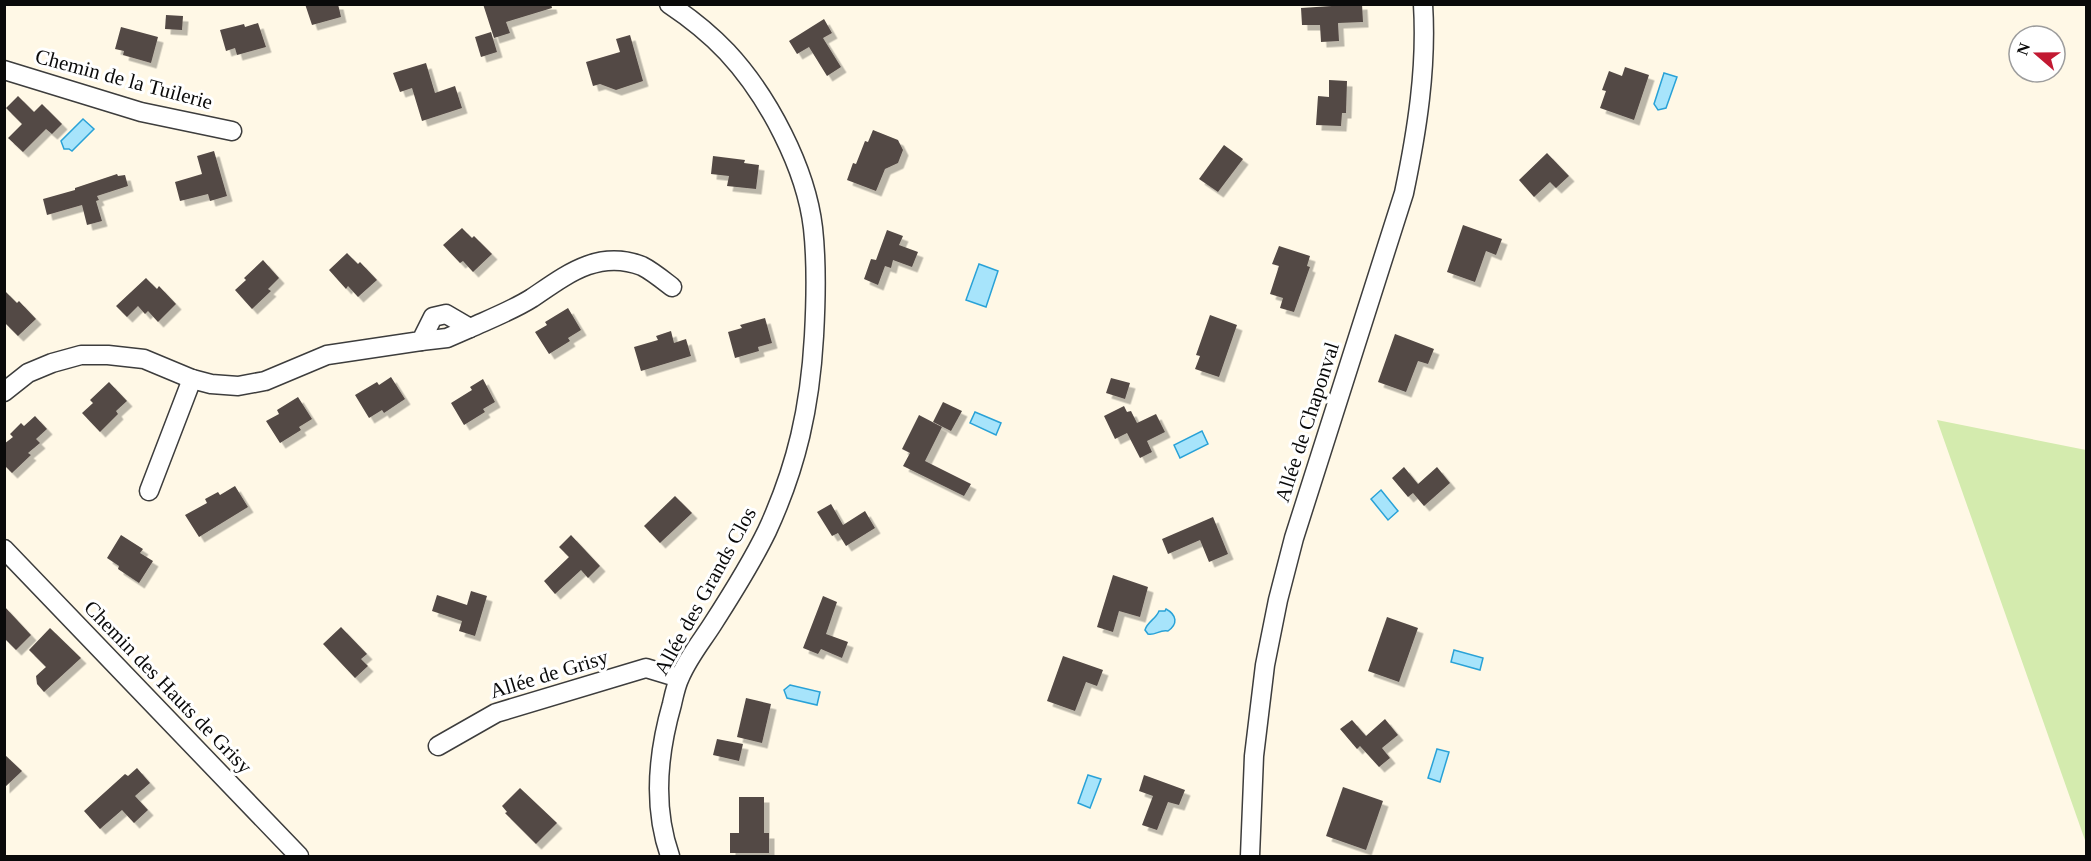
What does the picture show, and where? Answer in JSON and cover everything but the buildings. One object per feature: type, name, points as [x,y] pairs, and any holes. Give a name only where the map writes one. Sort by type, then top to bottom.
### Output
[{"type":"street","name":"Allée des Grands Clos","points":[[669,4],[701,27],[728,52],[753,84],[789,146],[802,182],[813,226],[817,294],[806,418],[796,456],[767,531],[749,566],[679,678],[661,751],[659,789],[665,841],[670,856]]},
{"type":"street","name":"Allée de Chaponval","points":[[1250,856],[1254,756],[1265,665],[1278,600],[1294,538],[1404,193],[1413,151],[1424,68],[1423,4]]},
{"type":"street","name":"Chemin de la Tuilerie","points":[[4,70],[141,112],[232,131]]},
{"type":"street","points":[[4,392],[28,373],[81,355],[144,358],[192,379],[212,384],[238,386],[265,381],[327,355],[421,341],[433,317],[446,314],[470,328],[530,299],[561,277],[587,264],[614,260],[642,267],[672,287]]},
{"type":"street","points":[[149,492],[192,379]]},
{"type":"street","name":"Chemin des Hauts de Grisy","points":[[4,549],[298,856]]},
{"type":"street","name":"Allée de Grisy","points":[[438,746],[496,713],[646,668],[679,678]]},
{"type":"green space","points":[[1937,420],[2086,450],[2086,843]]},
{"type":"water","points":[[1664,73],[1677,77],[1666,108],[1658,110],[1654,104]]},
{"type":"water","points":[[83,119],[94,129],[72,151],[64,149],[61,141]]},
{"type":"water","points":[[979,264],[998,271],[986,307],[966,300]]},
{"type":"water","points":[[975,412],[1001,423],[996,435],[970,423]]},
{"type":"water","points":[[1202,431],[1208,444],[1180,458],[1174,445]]},
{"type":"water","points":[[1381,490],[1398,511],[1388,520],[1371,499]]},
{"type":"water","points":[[1166,609],[1174,617],[1175,623],[1168,631],[1148,634],[1145,630],[1148,625],[1159,611]]},
{"type":"water","points":[[1454,650],[1483,658],[1480,670],[1451,662]]},
{"type":"water","points":[[790,685],[820,692],[817,705],[787,698],[784,690]]},
{"type":"water","points":[[1437,749],[1449,752],[1440,782],[1428,778]]},
{"type":"water","points":[[1088,775],[1101,779],[1090,808],[1078,803]]}]
